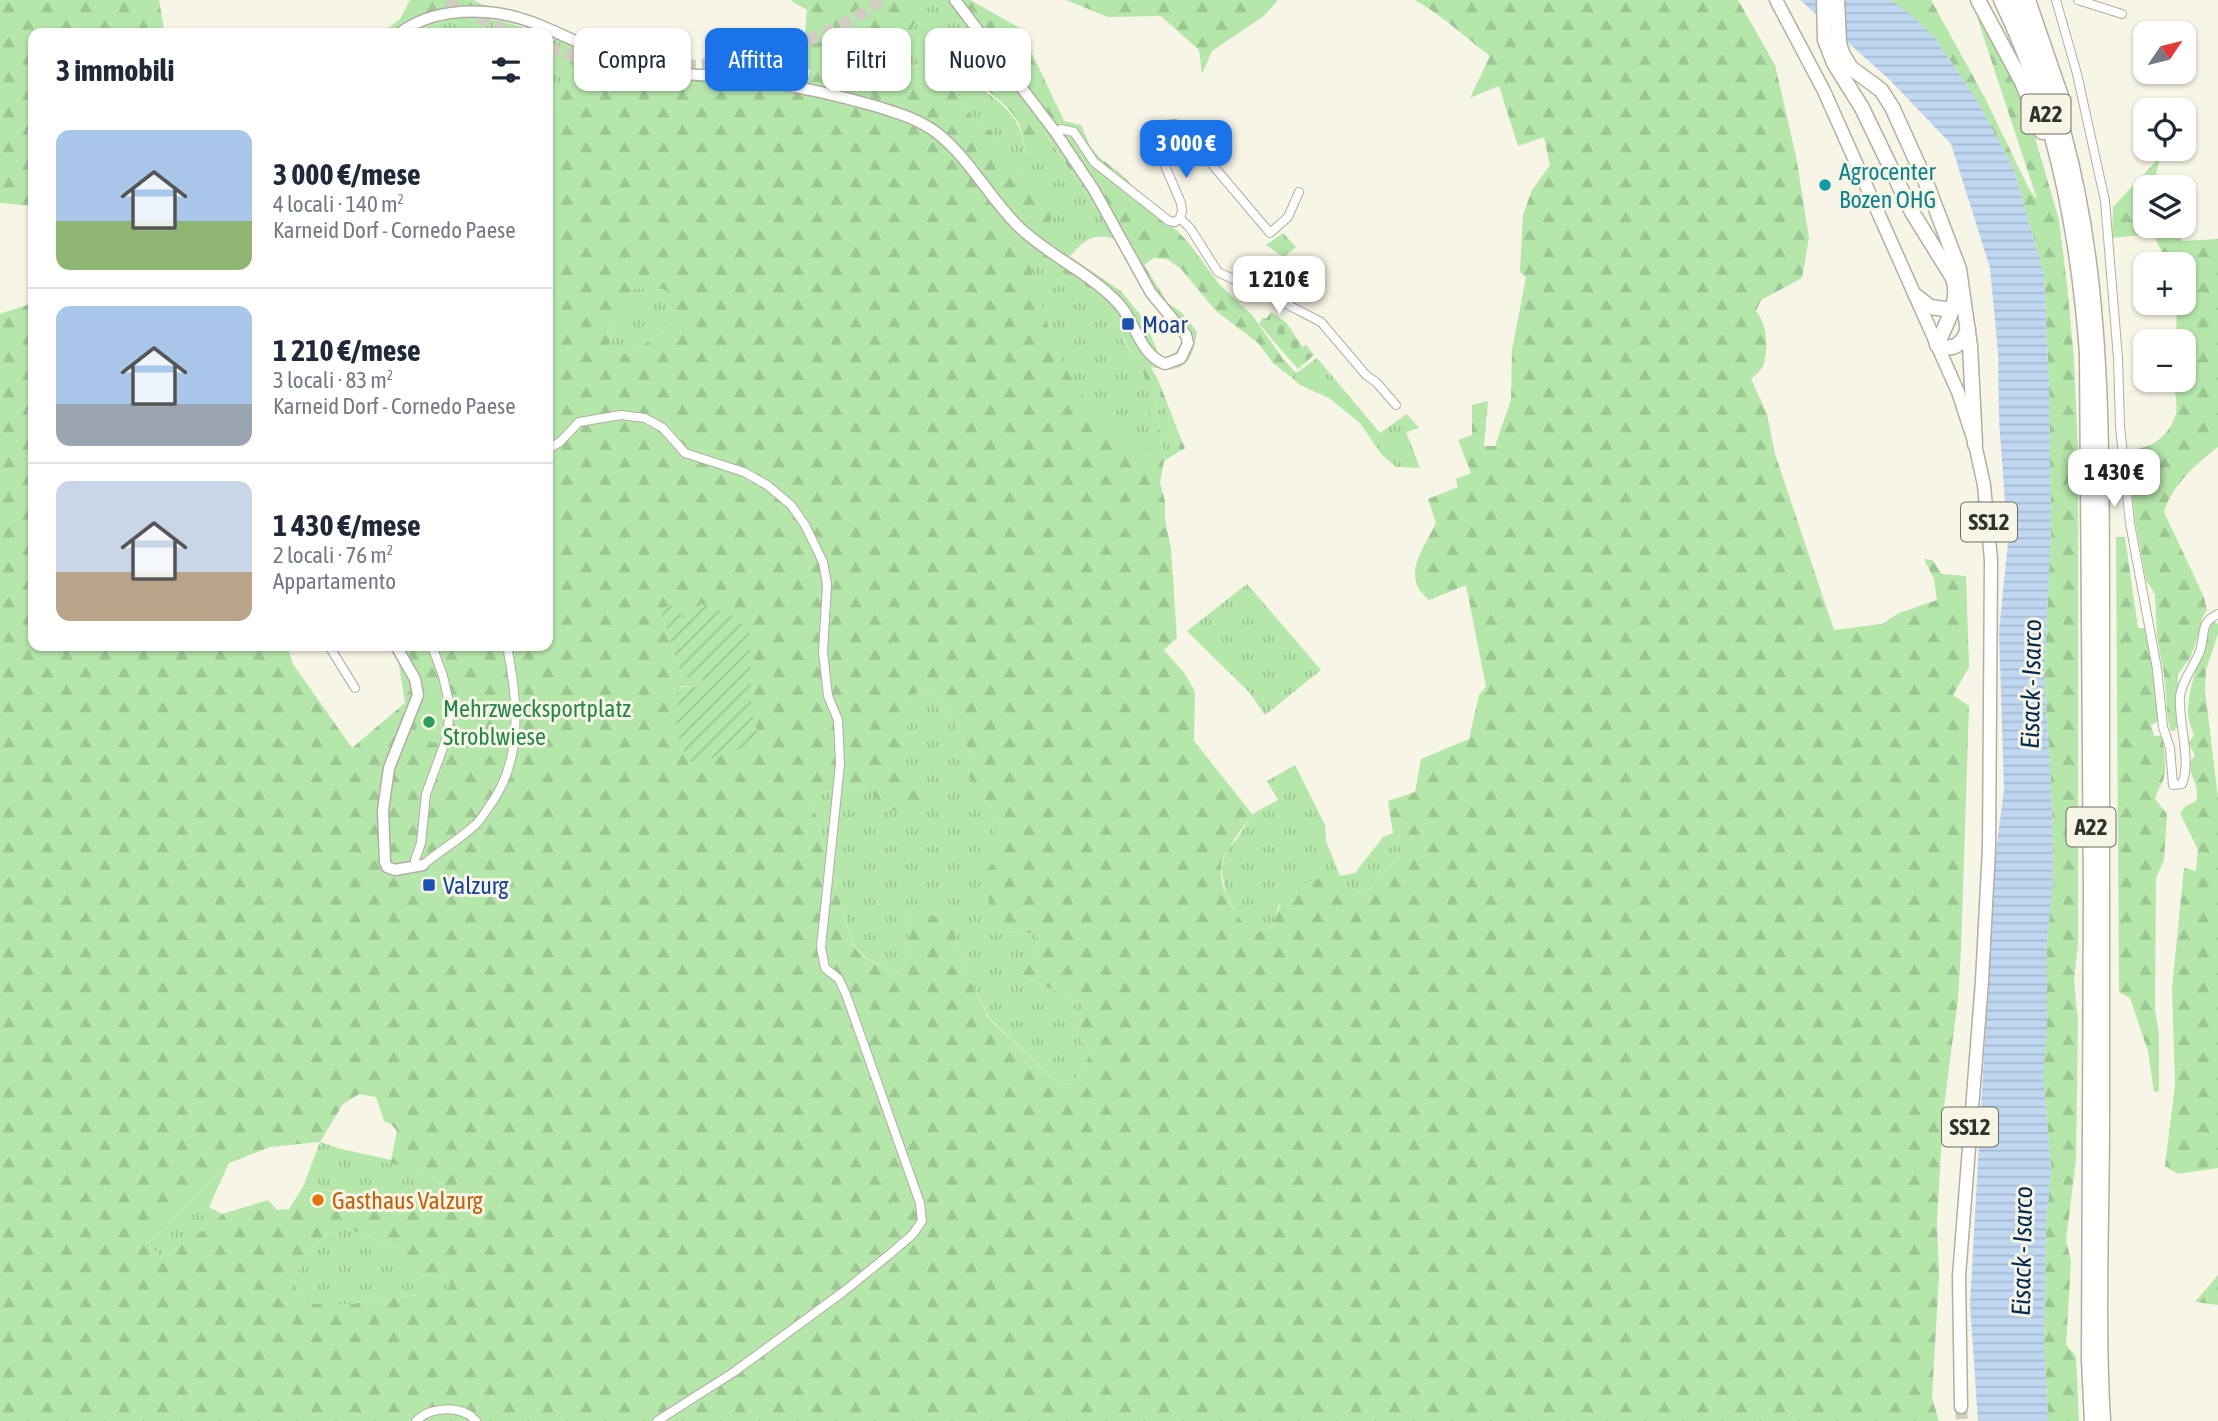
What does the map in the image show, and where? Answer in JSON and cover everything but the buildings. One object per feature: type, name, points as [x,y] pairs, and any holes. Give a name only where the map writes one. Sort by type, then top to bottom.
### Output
[{"type":"highway","points":[[1826,0],[1824,16],[1832,41],[1834,63],[1862,108],[1912,212],[1953,278],[1956,296],[1937,345],[1948,349],[1958,345],[1966,336],[1968,327]]},
{"type":"highway","points":[[1837,0],[1839,20]]},
{"type":"highway","points":[[1832,41],[1843,0]]},
{"type":"highway","name":"A22","points":[[2001,0],[2042,103],[2060,165],[2083,295],[2087,353],[2089,1360],[2092,1421]]},
{"type":"highway","name":"A22","points":[[2014,0],[2044,74],[2068,148],[2086,229],[2094,289],[2098,353],[2101,535],[2103,1421]]},
{"type":"highway","points":[[2028,0],[2061,95],[2068,148]]},
{"type":"highway","points":[[1982,6],[2032,104],[2074,233]]},
{"type":"highway","points":[[1832,41],[1847,63],[1881,90],[1895,113],[1925,180],[1959,269],[1968,327],[1975,444]]},
{"type":"highway","points":[[1916,296],[1930,307],[1952,310]]},
{"type":"main road","name":"SS12","points":[[1776,0],[1824,91],[1958,392],[1975,444],[1984,485],[1991,560],[1989,848],[1982,981],[1959,1276],[1961,1407]]},
{"type":"street","points":[[553,31],[617,59],[644,66],[684,74],[737,77],[791,85],[842,97],[923,123],[952,148],[1018,226],[1118,303],[1151,357],[1165,364],[1174,363],[1186,351],[1186,335],[1151,293],[1094,190],[1056,133],[955,0]]},
{"type":"street","points":[[2078,0],[2122,14]]},
{"type":"street","points":[[2056,2],[2077,74],[2105,201],[2118,358],[2120,425],[2130,523],[2157,669],[2162,727],[2170,748],[2173,785],[2182,783],[2187,773],[2180,720],[2180,692],[2201,649],[2205,624],[2210,617],[2218,614]]},
{"type":"street","points":[[410,28],[429,18],[456,12],[488,12],[527,19],[547,28]]},
{"type":"street","points":[[1056,133],[1061,129],[1074,132],[1094,162],[1175,222],[1180,218],[1181,203],[1156,145],[1156,138],[1166,125],[1175,124],[1183,130],[1270,233],[1288,217],[1299,192]]},
{"type":"street","points":[[1180,218],[1191,228],[1218,272],[1246,285],[1259,287],[1321,322],[1366,375],[1377,383],[1396,405]]},
{"type":"street","points":[[553,446],[579,422],[621,415],[645,418],[663,428],[685,453],[744,472],[767,485],[791,505],[805,525],[823,562],[827,584],[823,652],[828,696],[838,720],[839,764],[821,947],[825,968],[839,979],[847,997],[920,1203],[922,1221],[913,1234],[843,1292],[734,1372],[657,1421]]},
{"type":"street","points":[[332,651],[355,688]]},
{"type":"street","points":[[399,651],[415,679],[418,695],[389,768],[383,810],[385,862],[387,867],[395,870],[419,866],[476,824],[501,792],[517,728],[515,686],[508,651]]},
{"type":"street","points":[[419,866],[415,860],[421,843],[426,794],[447,737],[450,707],[434,651]]},
{"type":"street","points":[[416,1421],[421,1415],[452,1408],[470,1414],[476,1421]]},
{"type":"green space","points":[[0,0],[159,0],[164,28],[28,28],[28,206],[0,203]]},
{"type":"green space","points":[[410,0],[474,0],[483,5],[528,14],[574,34],[574,49],[553,39],[553,28],[528,28],[493,19],[451,18],[424,28],[388,28],[400,19]]},
{"type":"green space","points":[[790,0],[924,0],[911,29],[822,28],[822,91],[911,91],[911,62],[925,69],[925,91],[956,91],[963,108],[982,127],[991,131],[1001,149],[1014,161],[1024,181],[1042,188],[1052,211],[1047,241],[1121,291],[1143,318],[1158,352],[1162,357],[1169,356],[1178,350],[1182,340],[1146,295],[1117,240],[1045,133],[1026,158],[1016,119],[988,91],[1031,91],[1031,51],[1064,121],[1081,125],[1090,146],[1099,157],[1121,174],[1189,243],[1219,284],[1252,315],[1297,374],[1291,377],[1273,363],[1258,343],[1216,311],[1181,269],[1167,259],[1154,258],[1144,265],[1168,303],[1181,312],[1197,332],[1189,359],[1179,368],[1151,367],[1185,448],[1180,451],[1157,387],[1154,386],[1164,461],[1160,483],[1171,549],[1177,638],[1164,650],[1185,674],[1195,692],[1194,741],[1252,814],[1222,861],[1221,876],[1226,896],[1236,914],[1257,933],[1272,926],[1279,908],[1288,896],[1316,878],[1342,885],[1348,897],[1369,890],[1405,850],[1405,842],[1393,833],[1388,801],[1415,792],[1421,759],[1469,739],[1479,695],[1486,687],[1466,585],[1429,600],[1420,591],[1415,572],[1420,553],[1436,523],[1428,499],[1458,487],[1456,479],[1471,473],[1458,440],[1472,435],[1472,405],[1488,401],[1484,446],[1495,446],[1511,400],[1512,350],[1526,277],[1520,272],[1523,215],[1532,190],[1550,165],[1544,137],[1518,146],[1499,86],[1470,98],[1490,56],[1415,0],[1738,0],[1775,65],[1796,156],[1809,238],[1802,278],[1761,300],[1756,311],[1765,330],[1766,352],[1762,368],[1751,379],[1767,414],[1775,454],[1834,630],[1882,624],[1899,613],[1937,600],[1934,579],[1924,559],[1932,560],[1942,574],[1966,576],[1969,667],[1953,695],[1969,706],[1958,999],[1943,1114],[1937,1223],[1939,1276],[1932,1398],[1939,1421],[0,1421],[0,314],[28,305],[28,651],[289,651],[293,664],[352,748],[405,703],[397,651],[553,651],[553,109],[574,66],[574,91],[691,91],[691,69],[705,70],[705,91],[808,91],[811,71],[808,68],[808,28],[805,28],[807,10]],"holes":[[[1034,255],[1099,294],[1119,312],[1117,327],[1144,375],[1148,395],[1150,461],[1101,417],[1068,371],[1053,339],[1029,262]],[[633,289],[663,289],[668,292],[666,304],[677,316],[672,323],[645,344],[622,355],[609,351],[612,323],[620,316]],[[661,614],[682,618],[682,676]],[[680,686],[699,686],[676,730]],[[921,689],[938,693],[970,753],[968,775],[999,820],[994,836],[996,862],[984,871],[992,922],[1003,931],[1037,934],[1040,946],[1022,975],[1084,1005],[1077,1034],[1091,1053],[1072,1085],[1056,1082],[989,1019],[969,978],[956,940],[954,923],[912,909],[905,966],[893,973],[862,956],[852,944],[815,812],[810,803],[816,794],[869,788],[882,808],[918,816],[933,809],[925,775],[901,762],[912,695]],[[359,1094],[376,1097],[384,1121],[397,1131],[391,1160],[341,1149],[340,1154],[397,1165],[425,1174],[446,1189],[446,1195],[434,1199],[399,1201],[303,1187],[289,1209],[277,1210],[268,1200],[222,1214],[215,1222],[161,1259],[149,1242],[229,1163],[270,1147],[320,1142],[343,1104]],[[347,1228],[396,1248],[421,1275],[446,1278],[451,1285],[448,1291],[350,1304],[308,1304],[296,1290],[294,1278],[309,1249],[328,1233]]]},
{"type":"green space","points":[[924,0],[947,0],[970,28],[925,28],[925,69],[911,62],[913,26]]},
{"type":"green space","points":[[947,0],[970,0],[1020,28],[970,28]]},
{"type":"green space","points":[[1066,0],[1278,0],[1264,16],[1212,51],[1202,74],[1199,50],[1161,16],[1108,17]]},
{"type":"green space","points":[[1891,0],[1931,0],[1984,96],[2029,189],[2037,199],[1977,17],[1980,15],[2005,61],[2034,134],[2059,220],[2074,360],[2078,451],[2078,944],[2074,980],[2078,1022],[2076,1160],[2066,1240],[2071,1261],[2066,1345],[2076,1356],[2079,1421],[2048,1421],[2044,1339],[2046,1223],[2051,1169],[2043,1074],[2047,940],[2053,882],[2051,783],[2044,677],[2051,530],[2044,274],[2014,170],[1977,100],[1934,37]]},
{"type":"green space","points":[[451,18],[488,19],[525,28],[424,28]]},
{"type":"green space","points":[[553,39],[574,49],[574,66],[553,109]]},
{"type":"green space","points":[[957,91],[985,91],[1014,119],[1022,135],[1026,157],[1044,132],[1117,240],[1095,237],[1069,257],[1046,241],[1034,187],[1024,181],[1014,161],[1001,149],[991,131],[982,127],[963,108]]},
{"type":"green space","points":[[2156,161],[2159,161],[2156,175],[2143,175]]},
{"type":"green space","points":[[2133,186],[2133,236],[2112,238],[2113,207]]},
{"type":"green space","points":[[1283,233],[1296,247],[1284,257],[1266,245]]},
{"type":"green space","points":[[2155,238],[2179,238],[2182,241],[2218,239],[2218,447],[2186,476],[2172,493],[2164,512],[2204,597],[2207,610],[2190,658],[2178,674],[2178,726],[2174,731],[2171,731],[2168,721],[2157,637],[2155,594],[2146,580],[2135,519],[2128,449],[2152,444],[2164,435],[2176,413],[2175,392],[2196,392],[2196,329],[2176,329],[2177,315],[2196,315],[2196,252],[2162,252]]},
{"type":"green space","points":[[1034,254],[1099,294],[1119,312],[1123,338],[1147,386],[1151,462],[1094,410],[1066,370],[1039,299],[1029,262]]},
{"type":"green space","points":[[633,289],[663,289],[668,292],[671,307],[677,316],[660,334],[622,355],[609,351],[612,323],[620,315]]},
{"type":"green space","points":[[1271,312],[1287,324],[1303,347],[1306,345],[1314,355],[1298,369],[1259,324]]},
{"type":"green space","points":[[1317,358],[1380,433],[1407,414],[1419,428],[1406,432],[1420,468],[1396,467],[1382,455],[1360,423],[1329,398],[1300,385],[1291,377]]},
{"type":"green space","points":[[1154,385],[1180,451],[1164,461]]},
{"type":"green space","points":[[2116,537],[2125,537],[2138,628],[2145,628],[2151,655],[2158,721],[2151,725],[2154,736],[2162,736],[2165,756],[2164,777],[2155,799],[2167,814],[2164,860],[2156,878],[2155,1009],[2159,1035],[2159,1091],[2154,1092],[2148,1051],[2130,998],[2119,992]]},
{"type":"green space","points":[[1247,584],[1321,670],[1265,715],[1249,692],[1187,631]]},
{"type":"green space","points":[[701,604],[736,617],[750,634],[751,708],[760,741],[716,757],[688,762],[676,730],[679,687],[699,686],[704,681],[682,676],[661,614],[665,607],[675,605],[683,618]]},
{"type":"green space","points":[[2215,621],[2218,634],[2206,670],[2205,690],[2218,798],[2218,1168],[2178,1174],[2165,1166],[2175,1086],[2172,988],[2184,868],[2196,871],[2198,850],[2180,813],[2196,801],[2196,786],[2189,764],[2195,755],[2188,743],[2194,736],[2188,716],[2189,700],[2209,624]]},
{"type":"green space","points":[[921,689],[938,693],[970,753],[968,775],[999,820],[994,836],[1003,931],[1037,934],[1040,946],[1022,975],[1084,1005],[1077,1034],[1091,1053],[1072,1085],[1056,1082],[990,1019],[969,978],[956,940],[912,909],[905,966],[901,970],[893,973],[862,955],[852,943],[815,812],[810,803],[816,794],[828,791],[870,788],[882,808],[900,762],[912,695]]},
{"type":"green space","name":"Mehrzwecksportplatz Stroblwiese","points":[[425,699],[444,708],[435,743],[414,736]]},
{"type":"green space","points":[[1295,765],[1325,825],[1326,841],[1340,876],[1355,873],[1383,837],[1393,833],[1405,842],[1405,850],[1369,890],[1348,897],[1279,905],[1272,926],[1257,933],[1247,928],[1237,916],[1226,895],[1221,867],[1228,848],[1237,839],[1252,814],[1278,800],[1267,781]]},
{"type":"green space","points":[[320,1142],[341,1149],[341,1154],[397,1165],[425,1174],[446,1189],[446,1195],[438,1200],[411,1202],[303,1187]]},
{"type":"green space","points":[[229,1163],[209,1207],[222,1214],[215,1222],[161,1259],[149,1242]]},
{"type":"green space","points":[[347,1228],[396,1248],[421,1275],[446,1278],[451,1285],[449,1291],[350,1304],[308,1304],[296,1290],[294,1278],[309,1249],[328,1233]]},
{"type":"green space","points":[[2218,1275],[2218,1305],[2195,1302]]},
{"type":"water","name":"Eisack - Isarco","points":[[1800,0],[1891,0],[1934,37],[1977,100],[2014,170],[2044,274],[2051,530],[2044,677],[2051,783],[2053,882],[2047,940],[2047,1026],[2043,1074],[2051,1169],[2046,1223],[2044,1339],[2048,1421],[1978,1421],[1970,1304],[1995,859],[2004,790],[1999,631],[2008,542],[1999,420],[1998,352],[1990,268],[1951,144],[1889,79]]},
{"type":"tunnel","points":[[447,0],[500,28]]},
{"type":"tunnel","points":[[691,66],[734,60],[778,50],[843,24],[881,0]]},
{"type":"tunnel","points":[[553,50],[574,56]]},
{"type":"tunnel","points":[[1961,1407],[1962,1421]]},
{"type":"place","name":"Agrocenter Bozen OHG","points":[[1825,185]]},
{"type":"place","name":"Moar","points":[[1128,324]]},
{"type":"place","name":"Mehrzwecksportplatz Stroblwiese","points":[[429,722]]},
{"type":"place","name":"Valzurg","points":[[429,885]]},
{"type":"place","name":"Gasthaus Valzurg","points":[[318,1200]]}]
